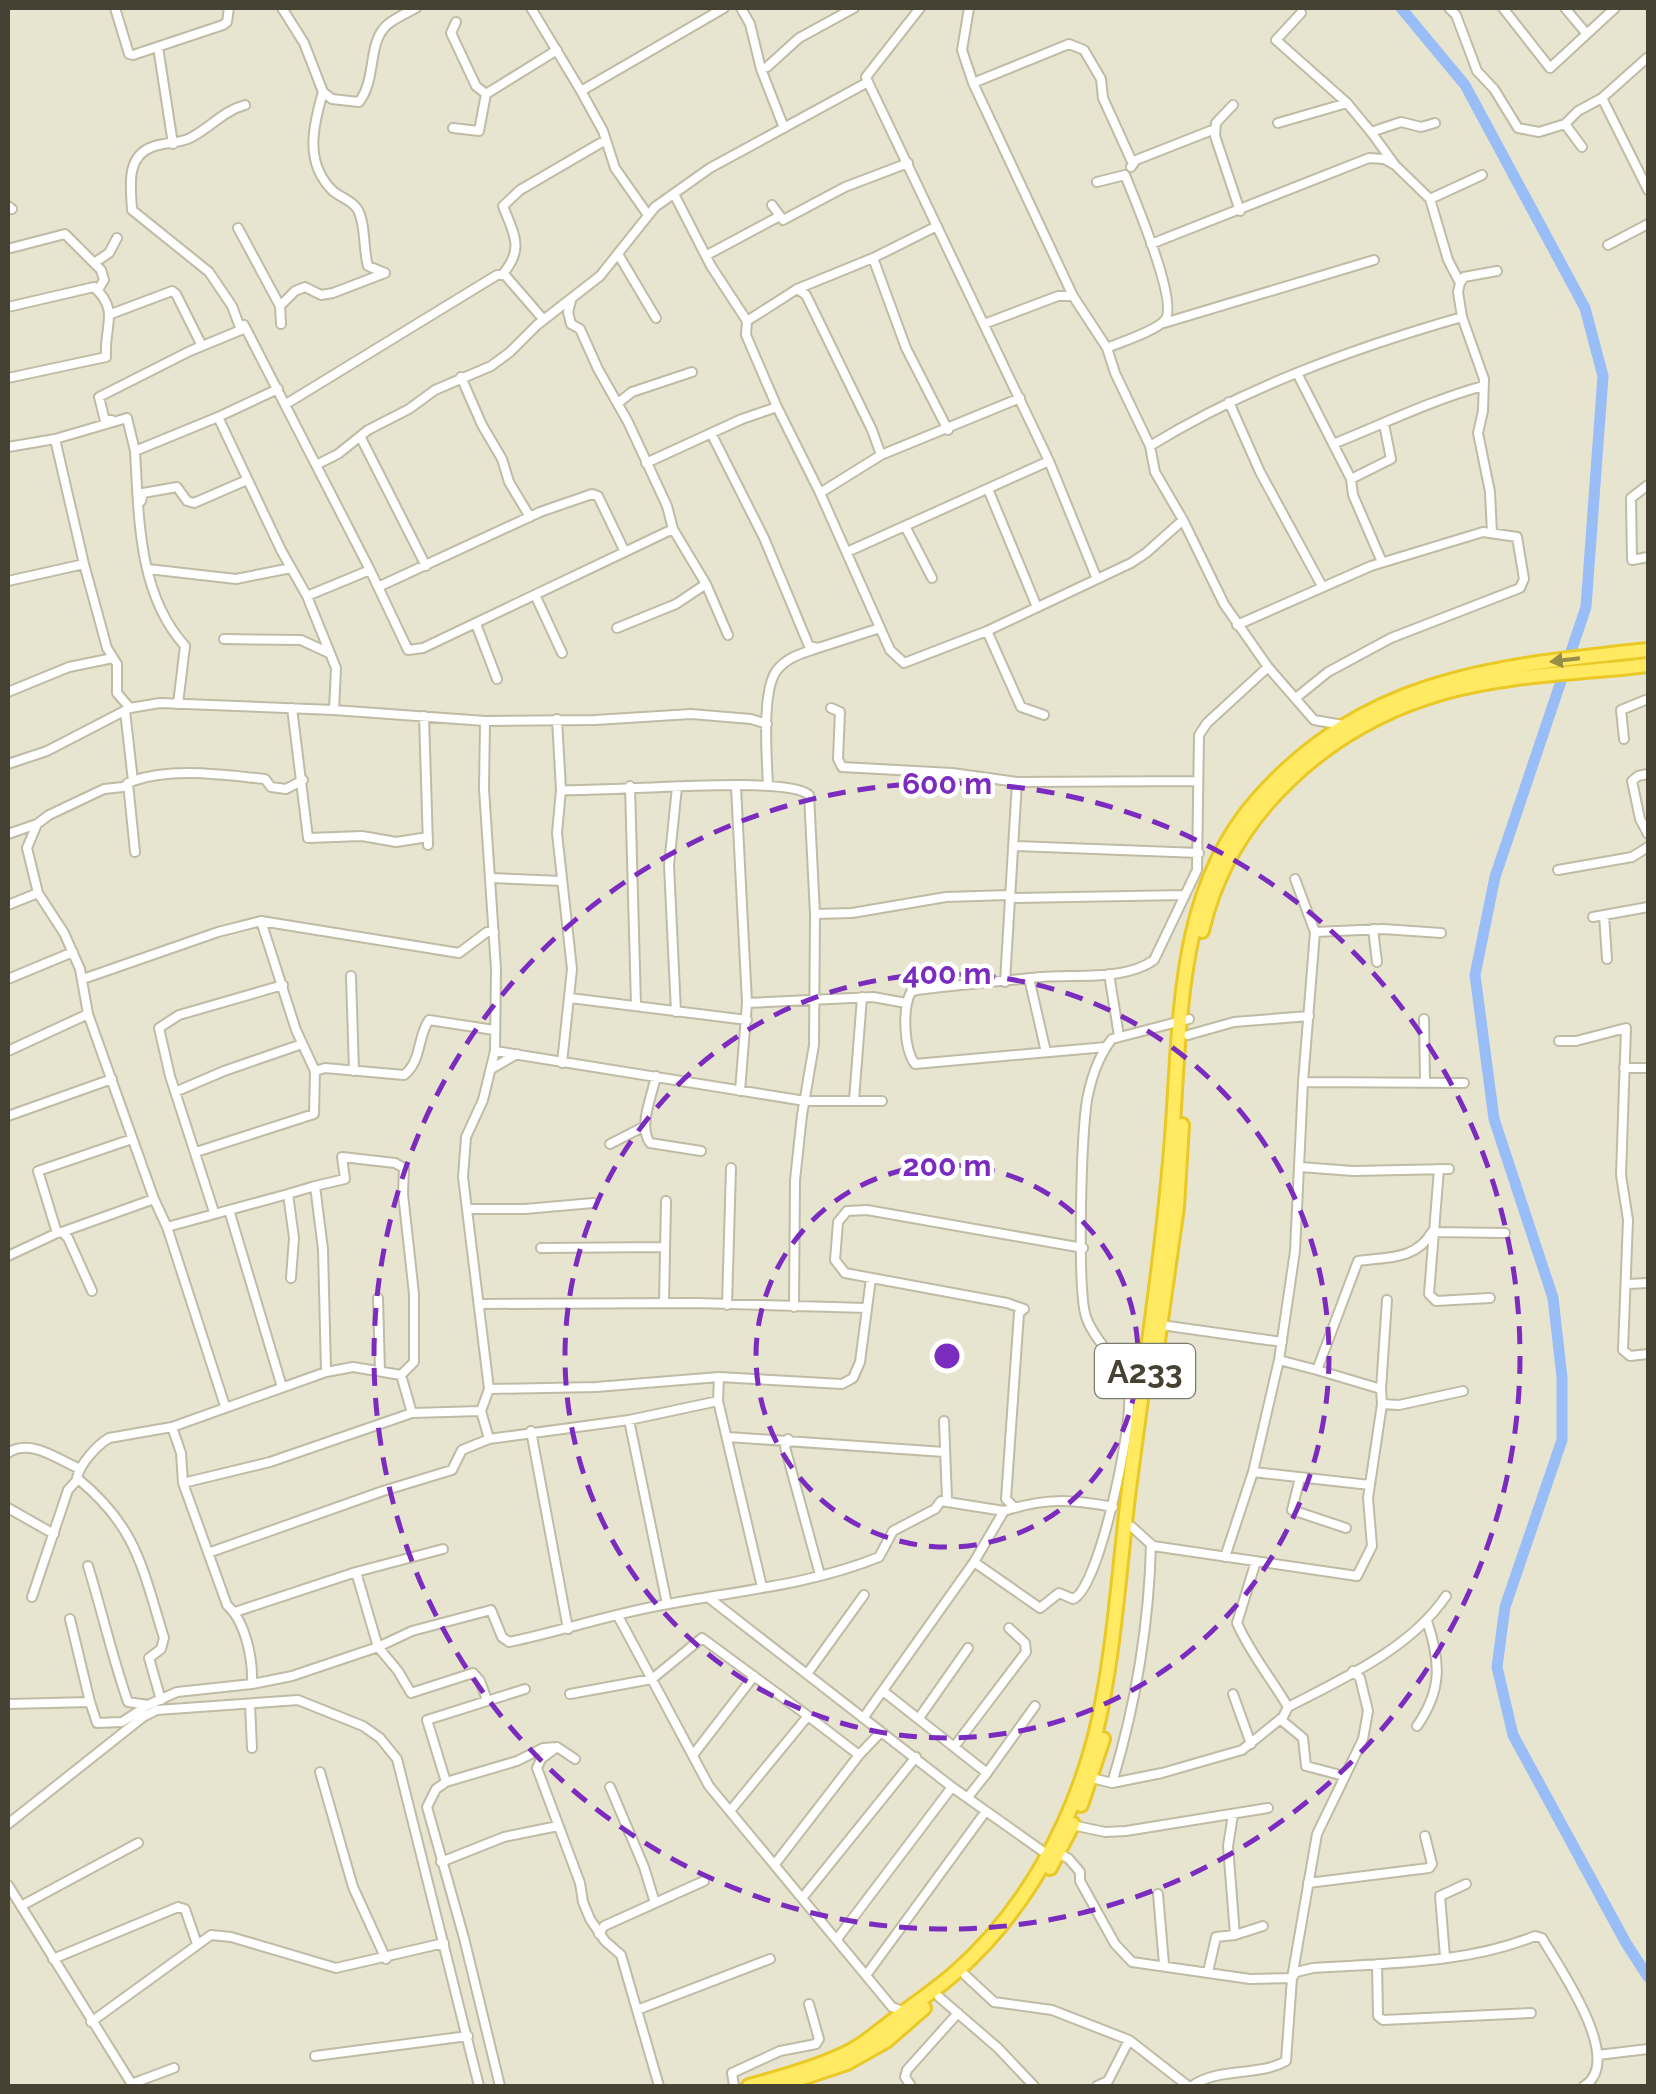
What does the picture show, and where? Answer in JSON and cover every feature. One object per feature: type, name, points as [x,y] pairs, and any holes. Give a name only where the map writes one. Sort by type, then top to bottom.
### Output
[{"type":"highway","name":"A233","points":[[1618,661],[1648,650]]},
{"type":"highway","name":"A233","points":[[749,2086],[840,2056],[878,2036],[896,2014],[956,1973],[1020,1903],[1072,1825],[1092,1778],[1111,1698],[1132,1528],[1132,1493],[1167,1209],[1192,938],[1212,867],[1256,801],[1287,770],[1344,726],[1399,697],[1441,681],[1618,661],[1648,664]]},
{"type":"highway","name":"A233","points":[[782,2086],[847,2063],[886,2041],[994,1946],[1026,1907],[1054,1854],[1080,1783],[1097,1730],[1160,1325],[1176,1208],[1188,1035],[1185,1020],[1214,886],[1240,838],[1284,786],[1335,742],[1403,705],[1514,673]]},
{"type":"street","points":[[115,8],[128,54],[222,25],[227,22],[229,8]]},
{"type":"street","points":[[280,306],[295,291],[305,288],[321,295],[332,293],[384,273],[368,266],[358,210],[328,187],[320,172],[312,149],[322,92],[304,43],[282,8]]},
{"type":"street","points":[[322,92],[332,99],[358,102],[374,68],[380,32],[416,8]]},
{"type":"street","points":[[533,8],[603,131],[615,168],[648,215]]},
{"type":"street","points":[[581,91],[724,8]]},
{"type":"street","points":[[741,8],[750,24],[761,69],[784,128]]},
{"type":"street","points":[[761,69],[799,38],[854,8]]},
{"type":"street","points":[[920,8],[866,76],[1050,462],[1097,579]]},
{"type":"street","points":[[969,8],[962,50],[973,83],[1074,296],[1107,348],[1150,446],[1155,472],[1237,625],[1268,667],[1318,723],[1344,726]]},
{"type":"street","points":[[1450,8],[1478,71],[1518,128],[1538,132],[1565,124],[1648,58]]},
{"type":"street","points":[[1503,8],[1550,68],[1615,8]]},
{"type":"street","points":[[1565,8],[1586,34]]},
{"type":"street","points":[[1301,13],[1276,40],[1347,104],[1395,165]]},
{"type":"street","points":[[456,22],[451,32],[476,86],[486,94]]},
{"type":"street","points":[[973,83],[1070,44],[1084,50],[1101,79],[1103,98],[1133,164]]},
{"type":"street","points":[[158,47],[173,144]]},
{"type":"street","points":[[454,128],[480,131],[486,94],[556,50]]},
{"type":"street","points":[[316,466],[368,430],[510,352],[600,276],[648,215],[710,168],[868,82]]},
{"type":"street","points":[[1602,98],[1648,190]]},
{"type":"street","points":[[1278,123],[1347,104]]},
{"type":"street","points":[[1233,105],[1220,116],[1215,129],[1240,211]]},
{"type":"street","points":[[128,418],[104,421],[99,397],[241,330],[232,306],[208,272],[132,210],[131,170],[137,158],[150,147],[189,139],[232,109],[245,106]]},
{"type":"street","points":[[1371,132],[1392,123],[1422,127],[1435,123]]},
{"type":"street","points":[[1565,124],[1582,148]]},
{"type":"street","points":[[1098,182],[1125,175],[1133,164],[1215,129]]},
{"type":"street","points":[[286,404],[502,275],[516,254],[516,242],[503,206],[520,190],[604,142]]},
{"type":"street","points":[[1151,244],[1369,158],[1384,159],[1423,188],[1430,199],[1448,260],[1460,283]]},
{"type":"street","points":[[772,205],[783,220],[844,187],[908,163]]},
{"type":"street","points":[[1125,175],[1151,244],[1168,307],[1168,315],[1160,324]]},
{"type":"street","points":[[1430,199],[1482,175]]},
{"type":"street","points":[[674,194],[724,288],[747,321],[746,335],[777,407],[820,492],[893,656],[904,663],[986,631],[1097,579],[1146,554],[1183,520]]},
{"type":"street","points":[[707,255],[778,216]]},
{"type":"street","points":[[1608,245],[1648,224]]},
{"type":"street","points":[[747,321],[797,289],[873,258],[936,226]]},
{"type":"street","points":[[238,228],[280,306],[281,324]]},
{"type":"street","points":[[11,248],[66,234],[94,263],[104,280],[98,290]]},
{"type":"street","points":[[94,263],[108,253],[117,238]]},
{"type":"street","points":[[618,254],[656,318]]},
{"type":"street","points":[[873,258],[896,324],[948,430]]},
{"type":"street","points":[[1107,348],[1160,324],[1374,260]]},
{"type":"street","points":[[1492,533],[1490,492],[1478,433],[1484,386],[1458,292],[1464,277],[1497,271]]},
{"type":"street","points":[[502,275],[544,320]]},
{"type":"street","points":[[806,295],[810,283]]},
{"type":"street","points":[[8,307],[94,286],[107,299],[111,314],[105,338],[106,357],[8,378]]},
{"type":"street","points":[[797,289],[806,295],[881,456]]},
{"type":"street","points":[[111,314],[172,291],[202,346]]},
{"type":"street","points":[[984,324],[1058,296],[1074,296]]},
{"type":"street","points":[[571,301],[571,324],[580,329],[618,403],[666,506],[673,530],[706,584],[728,634]]},
{"type":"street","points":[[240,313],[408,650],[423,648],[536,597],[673,530]]},
{"type":"street","points":[[554,313],[570,318]]},
{"type":"street","points":[[1150,446],[1199,416],[1298,373],[1462,316]]},
{"type":"street","points":[[618,403],[632,392],[692,372]]},
{"type":"street","points":[[1298,373],[1351,479],[1359,510],[1382,562]]},
{"type":"street","points":[[461,378],[502,459],[509,482],[530,517]]},
{"type":"street","points":[[1333,444],[1452,393],[1484,386]]},
{"type":"street","points":[[135,452],[278,388]]},
{"type":"street","points":[[820,492],[881,456],[1020,398]]},
{"type":"street","points":[[1229,402],[1260,472],[1322,586]]},
{"type":"street","points":[[646,463],[777,407]]},
{"type":"street","points":[[218,416],[307,596],[336,668],[334,710]]},
{"type":"street","points":[[8,447],[55,439],[128,418]]},
{"type":"street","points":[[128,418],[148,569],[160,613],[185,646],[178,704]]},
{"type":"street","points":[[1351,479],[1391,459],[1384,424]]},
{"type":"street","points":[[711,433],[764,538],[809,646],[818,648]]},
{"type":"street","points":[[361,438],[426,566]]},
{"type":"street","points":[[55,439],[107,648],[117,664],[117,693],[128,710],[135,852]]},
{"type":"street","points":[[846,552],[1050,462]]},
{"type":"street","points":[[140,530],[143,493],[177,487],[194,503],[247,480]]},
{"type":"street","points":[[1648,485],[1631,498],[1630,535],[1632,560],[1648,556]]},
{"type":"street","points":[[988,489],[1037,607]]},
{"type":"street","points":[[378,587],[530,517],[592,494],[598,496],[625,552]]},
{"type":"street","points":[[906,526],[932,578]]},
{"type":"street","points":[[1237,625],[1382,562],[1483,532],[1517,537],[1524,578],[1520,588],[1391,638],[1328,672],[1296,696]]},
{"type":"street","points":[[8,581],[84,564]]},
{"type":"street","points":[[148,569],[236,579],[291,568]]},
{"type":"street","points":[[307,596],[370,570]]},
{"type":"street","points":[[617,628],[676,604],[706,584]]},
{"type":"street","points":[[536,597],[562,653]]},
{"type":"street","points":[[476,624],[497,679]]},
{"type":"street","points":[[768,786],[767,724],[772,676],[779,666],[790,658],[880,628]]},
{"type":"street","points":[[986,631],[1021,707],[1044,715]]},
{"type":"street","points":[[224,640],[301,640],[327,652]]},
{"type":"street","points":[[8,692],[69,667],[113,658]]},
{"type":"street","points":[[1185,1020],[1119,1036],[1106,1046],[916,1064],[909,1053],[906,1003],[911,992],[917,990],[1110,974],[1142,967],[1154,960],[1197,870],[1197,744],[1202,730],[1268,667]]},
{"type":"street","points":[[1624,739],[1621,710],[1648,699]]},
{"type":"street","points":[[8,764],[47,751],[128,710],[178,704],[485,721],[690,714],[752,719],[767,724]]},
{"type":"street","points":[[292,708],[308,838],[362,836],[396,842],[428,841],[424,716]]},
{"type":"street","points":[[831,708],[840,712],[838,758],[842,767],[952,773],[1016,782],[1196,781]]},
{"type":"street","points":[[557,719],[561,790],[557,833],[564,915],[569,926],[570,998],[562,1063]]},
{"type":"street","points":[[485,721],[484,789],[494,932],[495,1051],[482,1100],[466,1137],[463,1177],[481,1304],[488,1389],[481,1411],[490,1439]]},
{"type":"street","points":[[8,834],[37,824],[80,800],[151,774],[265,779],[271,787],[286,789],[303,780]]},
{"type":"street","points":[[1648,774],[1632,781],[1640,819],[1648,834]]},
{"type":"street","points":[[1005,982],[1016,782]]},
{"type":"street","points":[[630,786],[636,1006]]},
{"type":"street","points":[[561,790],[768,786],[800,788],[809,794],[815,914],[814,1045],[795,1180],[794,1308]]},
{"type":"street","points":[[676,1012],[669,866],[677,787]]},
{"type":"street","points":[[736,787],[747,1003],[740,1091]]},
{"type":"street","points":[[37,824],[28,848],[38,892],[73,952],[83,980],[88,1014],[167,1227],[225,1406]]},
{"type":"street","points":[[1013,846],[1200,853]]},
{"type":"street","points":[[1558,870],[1632,857],[1648,847]]},
{"type":"street","points":[[491,878],[562,881]]},
{"type":"street","points":[[1224,1557],[1253,1472],[1279,1360],[1295,1251],[1315,932],[1295,879]]},
{"type":"street","points":[[8,905],[38,892]]},
{"type":"street","points":[[815,914],[946,897],[1185,895]]},
{"type":"street","points":[[1593,917],[1648,907]]},
{"type":"street","points":[[1604,915],[1607,959]]},
{"type":"street","points":[[83,980],[218,932],[261,921],[460,952],[487,932],[494,932]]},
{"type":"street","points":[[196,1152],[314,1114],[315,1071],[302,1044],[261,921]]},
{"type":"street","points":[[1373,930],[1377,962]]},
{"type":"street","points":[[1315,932],[1441,933]]},
{"type":"street","points":[[8,979],[73,952]]},
{"type":"street","points":[[1110,974],[1119,1036]]},
{"type":"street","points":[[351,976],[354,1071]]},
{"type":"street","points":[[1029,978],[1046,1052]]},
{"type":"street","points":[[214,1212],[159,1028],[179,1014],[283,984]]},
{"type":"street","points":[[570,998],[747,1020]]},
{"type":"street","points":[[747,1003],[862,998],[906,1003]]},
{"type":"street","points":[[854,1100],[862,998]]},
{"type":"street","points":[[8,1051],[88,1014]]},
{"type":"street","points":[[1188,1035],[1244,1021],[1309,1016]]},
{"type":"street","points":[[315,1071],[398,1076],[409,1072],[429,1020],[494,1030]]},
{"type":"street","points":[[1424,1020],[1426,1082]]},
{"type":"street","points":[[1559,1042],[1626,1028],[1621,1175],[1628,1220],[1623,1350],[1630,1356],[1648,1354]]},
{"type":"street","points":[[175,1092],[302,1044]]},
{"type":"street","points":[[974,1562],[1040,1608],[1059,1593],[1078,1598],[1085,1590],[1113,1507],[1129,1398],[1119,1366],[1084,1313],[1083,1248],[1084,1123],[1088,1095],[1106,1046]]},
{"type":"street","points":[[495,1051],[805,1100],[882,1101]]},
{"type":"street","points":[[492,1069],[516,1054]]},
{"type":"street","points":[[1624,1068],[1648,1068]]},
{"type":"street","points":[[656,1076],[646,1138],[650,1143],[701,1150]]},
{"type":"street","points":[[8,1116],[112,1080]]},
{"type":"street","points":[[1303,1082],[1464,1083]]},
{"type":"street","points":[[610,1144],[645,1126]]},
{"type":"street","points":[[92,1291],[57,1233],[38,1172],[132,1139]]},
{"type":"street","points":[[167,1227],[345,1179],[342,1158],[395,1163],[404,1168],[403,1194],[414,1294],[414,1362],[401,1375]]},
{"type":"street","points":[[1300,1167],[1353,1171],[1444,1169],[1432,1232],[1429,1294],[1436,1301],[1490,1298]]},
{"type":"street","points":[[728,1304],[731,1168]]},
{"type":"street","points":[[315,1186],[324,1249],[326,1372]]},
{"type":"street","points":[[288,1194],[294,1238],[292,1278]]},
{"type":"street","points":[[8,1256],[58,1233],[154,1199]]},
{"type":"street","points":[[664,1302],[666,1202]]},
{"type":"street","points":[[468,1208],[525,1210],[592,1203]]},
{"type":"street","points":[[229,1210],[282,1387]]},
{"type":"street","points":[[1015,1508],[1006,1500],[1019,1313],[1024,1309],[845,1273],[836,1264],[838,1222],[847,1211],[867,1210],[1083,1248]]},
{"type":"street","points":[[1432,1232],[1505,1233]]},
{"type":"street","points":[[1317,1370],[1358,1261],[1411,1254],[1424,1245],[1432,1232]]},
{"type":"street","points":[[541,1248],[664,1248]]},
{"type":"street","points":[[488,1389],[596,1387],[719,1377],[842,1384],[857,1373],[871,1278]]},
{"type":"street","points":[[1627,1284],[1648,1283]]},
{"type":"street","points":[[378,1298],[380,1371]]},
{"type":"street","points":[[1132,1528],[1151,1544],[1357,1576],[1372,1546],[1368,1498],[1382,1404],[1387,1300]]},
{"type":"street","points":[[481,1304],[664,1302],[867,1308]]},
{"type":"street","points":[[1160,1325],[1282,1342]]},
{"type":"street","points":[[1279,1360],[1381,1389]]},
{"type":"street","points":[[32,1597],[68,1490],[100,1443],[172,1426],[326,1372],[354,1366],[401,1375]]},
{"type":"street","points":[[401,1375],[412,1413]]},
{"type":"street","points":[[719,1377],[718,1401],[762,1587]]},
{"type":"street","points":[[1382,1404],[1399,1406],[1463,1391]]},
{"type":"street","points":[[208,1553],[452,1470],[462,1450],[490,1439],[629,1420],[718,1401]]},
{"type":"street","points":[[184,1483],[270,1462],[412,1413],[481,1411]]},
{"type":"street","points":[[629,1420],[667,1604]]},
{"type":"street","points":[[944,1421],[947,1500]]},
{"type":"street","points":[[172,1426],[182,1453],[184,1483],[253,1666],[252,1684]]},
{"type":"street","points":[[531,1431],[568,1629]]},
{"type":"street","points":[[728,1437],[944,1452]]},
{"type":"street","points":[[788,1439],[784,1447],[820,1575]]},
{"type":"street","points":[[8,1453],[18,1446],[30,1445],[80,1468]]},
{"type":"street","points":[[1253,1472],[1370,1485]]},
{"type":"street","points":[[1300,1478],[1292,1510],[1346,1528]]},
{"type":"street","points":[[78,1479],[120,1519],[138,1557],[164,1638],[161,1649],[149,1658],[161,1700]]},
{"type":"street","points":[[70,1619],[97,1723],[122,1722],[148,1704],[177,1692],[292,1676],[378,1648],[412,1631],[491,1610],[502,1636],[509,1642],[667,1604],[852,1568],[879,1557],[893,1530],[947,1500],[1004,1511],[1033,1501],[1062,1500],[1113,1507]]},
{"type":"street","points":[[8,1508],[54,1534]]},
{"type":"street","points":[[864,1717],[974,1562],[1004,1511]]},
{"type":"street","points":[[1112,1783],[1139,1678],[1147,1623],[1151,1544]]},
{"type":"street","points":[[235,1612],[356,1572],[442,1549]]},
{"type":"street","points":[[1256,1561],[1237,1623],[1248,1650],[1288,1707]]},
{"type":"street","points":[[88,1566],[105,1619],[112,1659],[128,1702],[148,1704]]},
{"type":"street","points":[[356,1572],[378,1648],[411,1693],[473,1674],[488,1700]]},
{"type":"street","points":[[808,1674],[864,1595]]},
{"type":"street","points":[[1092,1778],[1112,1783],[1162,1774],[1242,1750],[1280,1720],[1288,1707],[1411,1636],[1446,1596]]},
{"type":"street","points":[[710,1598],[986,1811],[1054,1854],[1069,1859],[1080,1872],[1080,1881],[1121,1952],[1132,1962],[1250,1979],[1292,1978]]},
{"type":"street","points":[[618,1616],[708,1786],[896,2014]]},
{"type":"street","points":[[1417,1726],[1434,1702],[1436,1692],[1433,1639],[1427,1621]]},
{"type":"street","points":[[954,1747],[1026,1652],[1025,1643],[1009,1628]]},
{"type":"street","points":[[570,1694],[652,1679],[702,1638],[859,1755]]},
{"type":"street","points":[[919,1718],[968,1648]]},
{"type":"street","points":[[965,1975],[994,2002],[1052,2010],[1129,2040],[1190,2086],[1203,2078],[1252,2072],[1286,2061],[1292,1978],[1317,1834],[1363,1738],[1368,1710],[1360,1678],[1352,1671]]},
{"type":"street","points":[[694,1755],[754,1676]]},
{"type":"street","points":[[446,1782],[427,1720],[525,1689]]},
{"type":"street","points":[[883,1691],[987,1773]]},
{"type":"street","points":[[1233,1694],[1251,1744]]},
{"type":"street","points":[[8,1824],[150,1712],[298,1700],[363,1726],[392,1749],[407,1790],[479,2086]]},
{"type":"street","points":[[8,1704],[90,1702]]},
{"type":"street","points":[[250,1704],[252,1748]]},
{"type":"street","points":[[968,1797],[1035,1706]]},
{"type":"street","points":[[730,1811],[808,1716]]},
{"type":"street","points":[[1280,1720],[1303,1738],[1306,1766],[1344,1776]]},
{"type":"street","points":[[775,1864],[859,1755],[882,1732]]},
{"type":"street","points":[[557,1747],[537,1768],[580,1883],[582,1902],[599,1934],[621,1954],[659,2086]]},
{"type":"street","points":[[500,2086],[427,1806],[436,1789],[446,1782],[518,1761],[542,1748],[557,1747],[575,1759]]},
{"type":"street","points":[[803,1897],[916,1757]]},
{"type":"street","points":[[518,1761],[537,1768]]},
{"type":"street","points":[[320,1772],[354,1886],[386,1959]]},
{"type":"street","points":[[837,1939],[952,1786]]},
{"type":"street","points":[[610,1787],[655,1902]]},
{"type":"street","points":[[1072,1825],[1105,1832],[1126,1831],[1268,1808]]},
{"type":"street","points":[[866,1974],[986,1811]]},
{"type":"street","points":[[1233,1815],[1228,1846],[1235,1935]]},
{"type":"street","points":[[441,1862],[504,1837],[558,1826]]},
{"type":"street","points":[[1308,1883],[1430,1868],[1425,1836]]},
{"type":"street","points":[[21,1906],[138,1843]]},
{"type":"street","points":[[599,1934],[604,1926],[704,1881]]},
{"type":"street","points":[[8,1884],[132,2085],[174,2068]]},
{"type":"street","points":[[1446,1957],[1440,1896],[1466,1884]]},
{"type":"street","points":[[1158,1894],[1164,1964]]},
{"type":"street","points":[[54,1959],[178,1906],[184,1910],[197,1944]]},
{"type":"street","points":[[1208,1972],[1216,1937],[1263,1926]]},
{"type":"street","points":[[91,2022],[211,1935],[336,1968],[444,1943]]},
{"type":"street","points":[[1292,1978],[1296,1972],[1313,1968],[1446,1957],[1507,1947],[1535,1936],[1542,1938],[1581,2006],[1598,2055],[1594,2079],[1584,2086]]},
{"type":"street","points":[[637,2010],[770,1959]]},
{"type":"street","points":[[1376,1964],[1378,2016],[1383,2020],[1531,2014]]},
{"type":"street","points":[[938,1996],[998,2048],[1034,2086]]},
{"type":"street","points":[[734,2086],[732,2073],[780,2051],[816,2044],[820,2039],[809,2004]]},
{"type":"street","points":[[911,2086],[905,2078],[907,2070],[958,2013]]},
{"type":"street","points":[[315,2056],[468,2036]]},
{"type":"street","points":[[1097,2086],[1108,2081],[1129,2040]]},
{"type":"street","points":[[1598,2055],[1648,2048]]},
{"type":"shaded area","points":[[8,8],[1648,8],[1648,2086],[8,2086]]},
{"type":"waterway","points":[[1401,8],[1465,85],[1585,308],[1603,376],[1586,607],[1495,877],[1475,975],[1494,1119],[1553,1298],[1562,1377],[1562,1440],[1505,1607],[1497,1667],[1513,1735],[1648,1977]]}]
